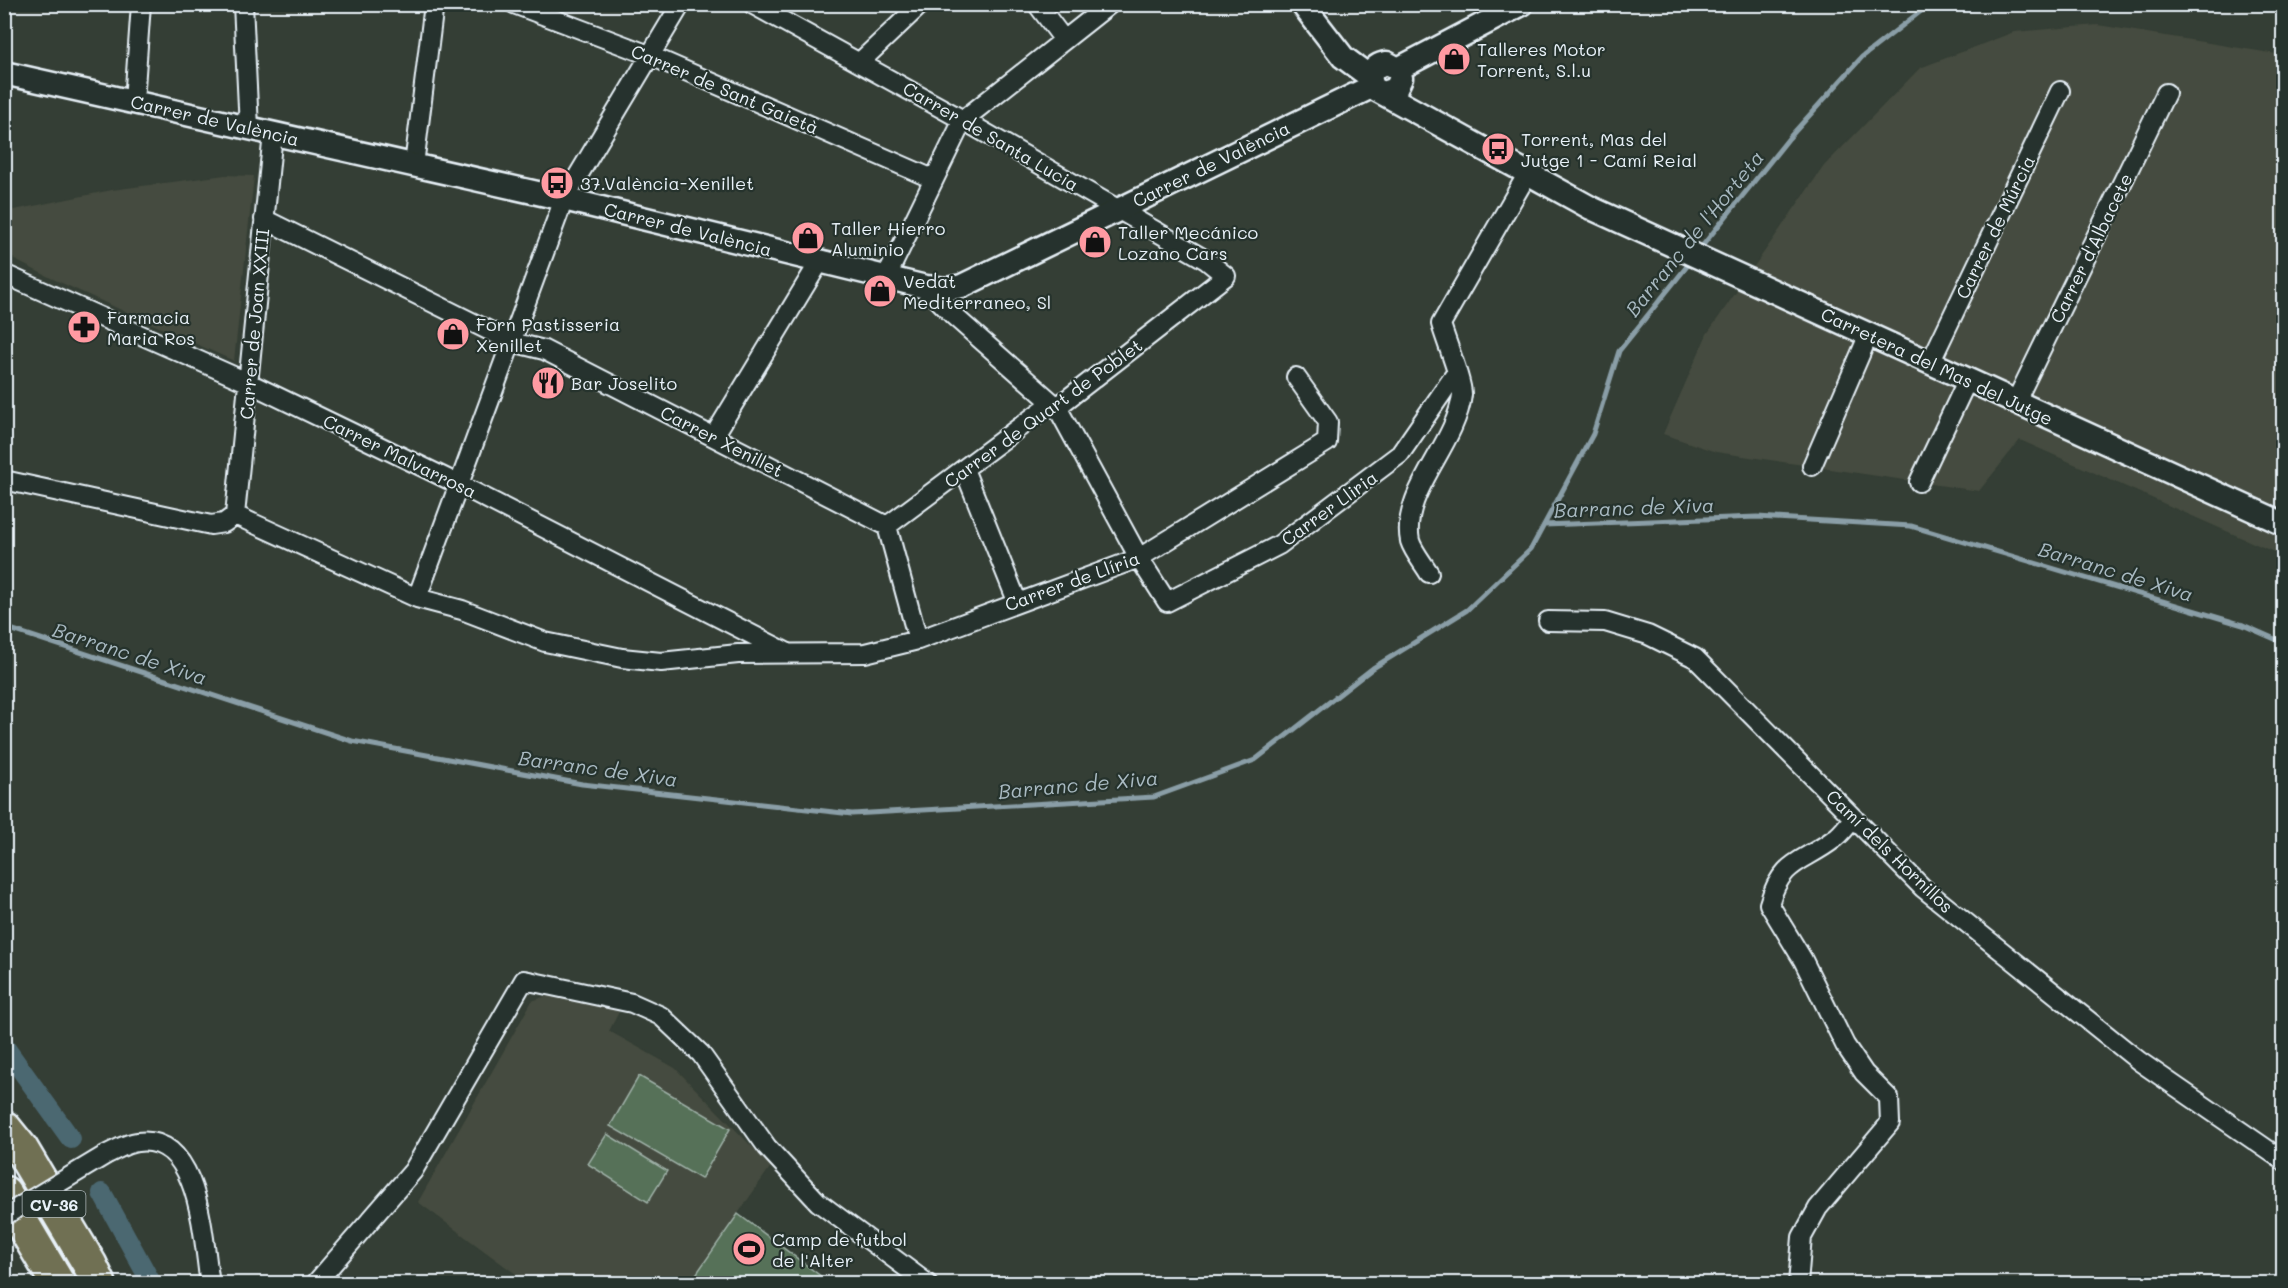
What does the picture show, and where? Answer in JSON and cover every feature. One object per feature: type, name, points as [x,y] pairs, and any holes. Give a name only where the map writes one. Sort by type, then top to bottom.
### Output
[{"type":"highway","name":"CV-36","points":[[4,1128],[21,1149],[99,1284]]},
{"type":"highway","name":"CV-36","points":[[4,1193],[58,1284]]},
{"type":"street","points":[[134,101],[141,4]]},
{"type":"street","points":[[243,4],[249,128]]},
{"type":"street","points":[[414,165],[434,4]]},
{"type":"street","name":"Carrer de Sant Gaietà","points":[[514,4],[649,54],[933,179]]},
{"type":"street","points":[[417,598],[564,199],[681,4]]},
{"type":"street","name":"Carrer de Santa Lucia","points":[[752,4],[963,120],[1206,260],[1226,276]]},
{"type":"street","points":[[860,62],[921,4]]},
{"type":"street","points":[[1037,4],[1064,40]]},
{"type":"street","points":[[887,276],[963,120],[1110,4]]},
{"type":"street","name":"Carretera del Mas del Jutge","points":[[1302,4],[1343,57],[1403,107],[1591,208],[1816,309],[2015,404],[2283,524]]},
{"type":"street","name":"Carrer de València","points":[[4,73],[564,199],[926,287],[947,289],[962,286],[1375,85],[1374,68],[1382,63],[1391,64],[1398,69],[1522,4]]},
{"type":"street","name":"Carrer de Múrcia","points":[[1930,363],[2060,92]]},
{"type":"street","name":"Carrer d'Albacete","points":[[2015,404],[2166,93]]},
{"type":"street","name":"Carrer de Joan XXIII","points":[[235,515],[273,133]]},
{"type":"street","points":[[1429,573],[1410,543],[1409,520],[1417,495],[1452,432],[1462,393],[1441,324],[1528,173]]},
{"type":"street","name":"Carrer Xenillet","points":[[264,219],[512,342],[544,350],[887,526]]},
{"type":"street","points":[[714,436],[820,261]]},
{"type":"street","name":"Carrer Malvarrosa","points":[[4,274],[249,383],[460,485],[788,653]]},
{"type":"street","name":"Carrer de Quart de Poblet","points":[[887,526],[1044,409],[1057,407],[1226,276]]},
{"type":"street","points":[[926,287],[954,316],[1057,407],[1139,558]]},
{"type":"street","points":[[1812,466],[1869,334]]},
{"type":"street","name":"Carrer Lliria","points":[[1139,558],[1167,602],[1279,545],[1400,454],[1456,373]]},
{"type":"street","name":"Carrer de Llíria","points":[[235,515],[417,598],[462,610],[545,642],[661,662],[788,653],[865,653],[918,640],[1017,601],[1139,558],[1327,442],[1328,422],[1296,377]]},
{"type":"street","points":[[1919,482],[1967,381]]},
{"type":"street","points":[[964,469],[1017,601]]},
{"type":"street","points":[[4,480],[211,525],[224,523],[235,515]]},
{"type":"street","points":[[887,526],[918,640]]},
{"type":"street","name":"Camí dels Hornillos","points":[[1548,621],[1605,622],[1648,635],[1695,658],[1923,888],[2139,1060],[2283,1161]]},
{"type":"street","points":[[1798,1284],[1802,1237],[1833,1187],[1890,1123],[1889,1098],[1864,1073],[1845,1046],[1803,960],[1769,904],[1774,886],[1787,869],[1835,839],[1854,818]]},
{"type":"street","points":[[315,1284],[413,1171],[524,980],[632,1003],[661,1016],[701,1054],[767,1146],[818,1202],[928,1284]]},
{"type":"street","points":[[4,1216],[107,1154],[136,1142],[152,1143],[166,1148],[182,1161],[191,1178],[210,1284]]},
{"type":"shaded area","points":[[2098,25],[2283,55],[2283,556],[2020,440],[1979,491],[1716,452],[1663,434],[1707,334],[1824,166],[1920,68],[2014,32]]},
{"type":"shaded area","points":[[225,175],[254,176],[234,361],[53,279],[15,260],[10,252],[9,211],[112,190]]},
{"type":"shaded area","points":[[555,993],[620,1010],[609,1031],[675,1068],[771,1166],[690,1283],[528,1283],[418,1202],[532,1001]]},
{"type":"green space","points":[[639,1076],[730,1129],[701,1179],[610,1126]]},
{"type":"green space","points":[[607,1134],[667,1171],[648,1202],[588,1164]]},
{"type":"green space","name":"Camp de futbol de l'Alter","points":[[738,1214],[830,1283],[690,1283]]},
{"type":"waterway","name":"Barranc de l'Horteta","points":[[1699,250],[1789,138],[1862,57],[1930,4]]},
{"type":"waterway","name":"Barranc de Xiva","points":[[4,627],[352,741],[582,784],[852,814],[1154,797],[1255,760],[1373,668],[1467,610],[1531,549],[1593,434],[1619,351],[1692,260]]},
{"type":"waterway","name":"Barranc de Xiva","points":[[1544,525],[1757,517],[1911,526],[2243,625],[2284,643]]},
{"type":"waterway","points":[[4,1046],[71,1139]]},
{"type":"waterway","points":[[102,1193],[152,1284]]},
{"type":"place","name":"Talleres Motor Torrent, S.l.u","points":[[1454,59]]},
{"type":"place","name":"Torrent, Mas del Jutge 1 - Camí Reial","points":[[1498,149]]},
{"type":"place","name":"37.València-Xenillet","points":[[557,183]]},
{"type":"place","name":"Taller Hierro Aluminio","points":[[808,238]]},
{"type":"place","name":"Taller Mecánico Lozano Cars","points":[[1095,242]]},
{"type":"place","name":"Vedat Mediterraneo, Sl","points":[[880,291]]},
{"type":"place","name":"Farmacia Maria Ros","points":[[84,327]]},
{"type":"place","name":"Forn Pastisseria Xenillet","points":[[453,334]]},
{"type":"place","name":"Bar Joselito","points":[[548,383]]},
{"type":"place","name":"Camp de futbol de l'Alter","points":[[749,1249]]}]
